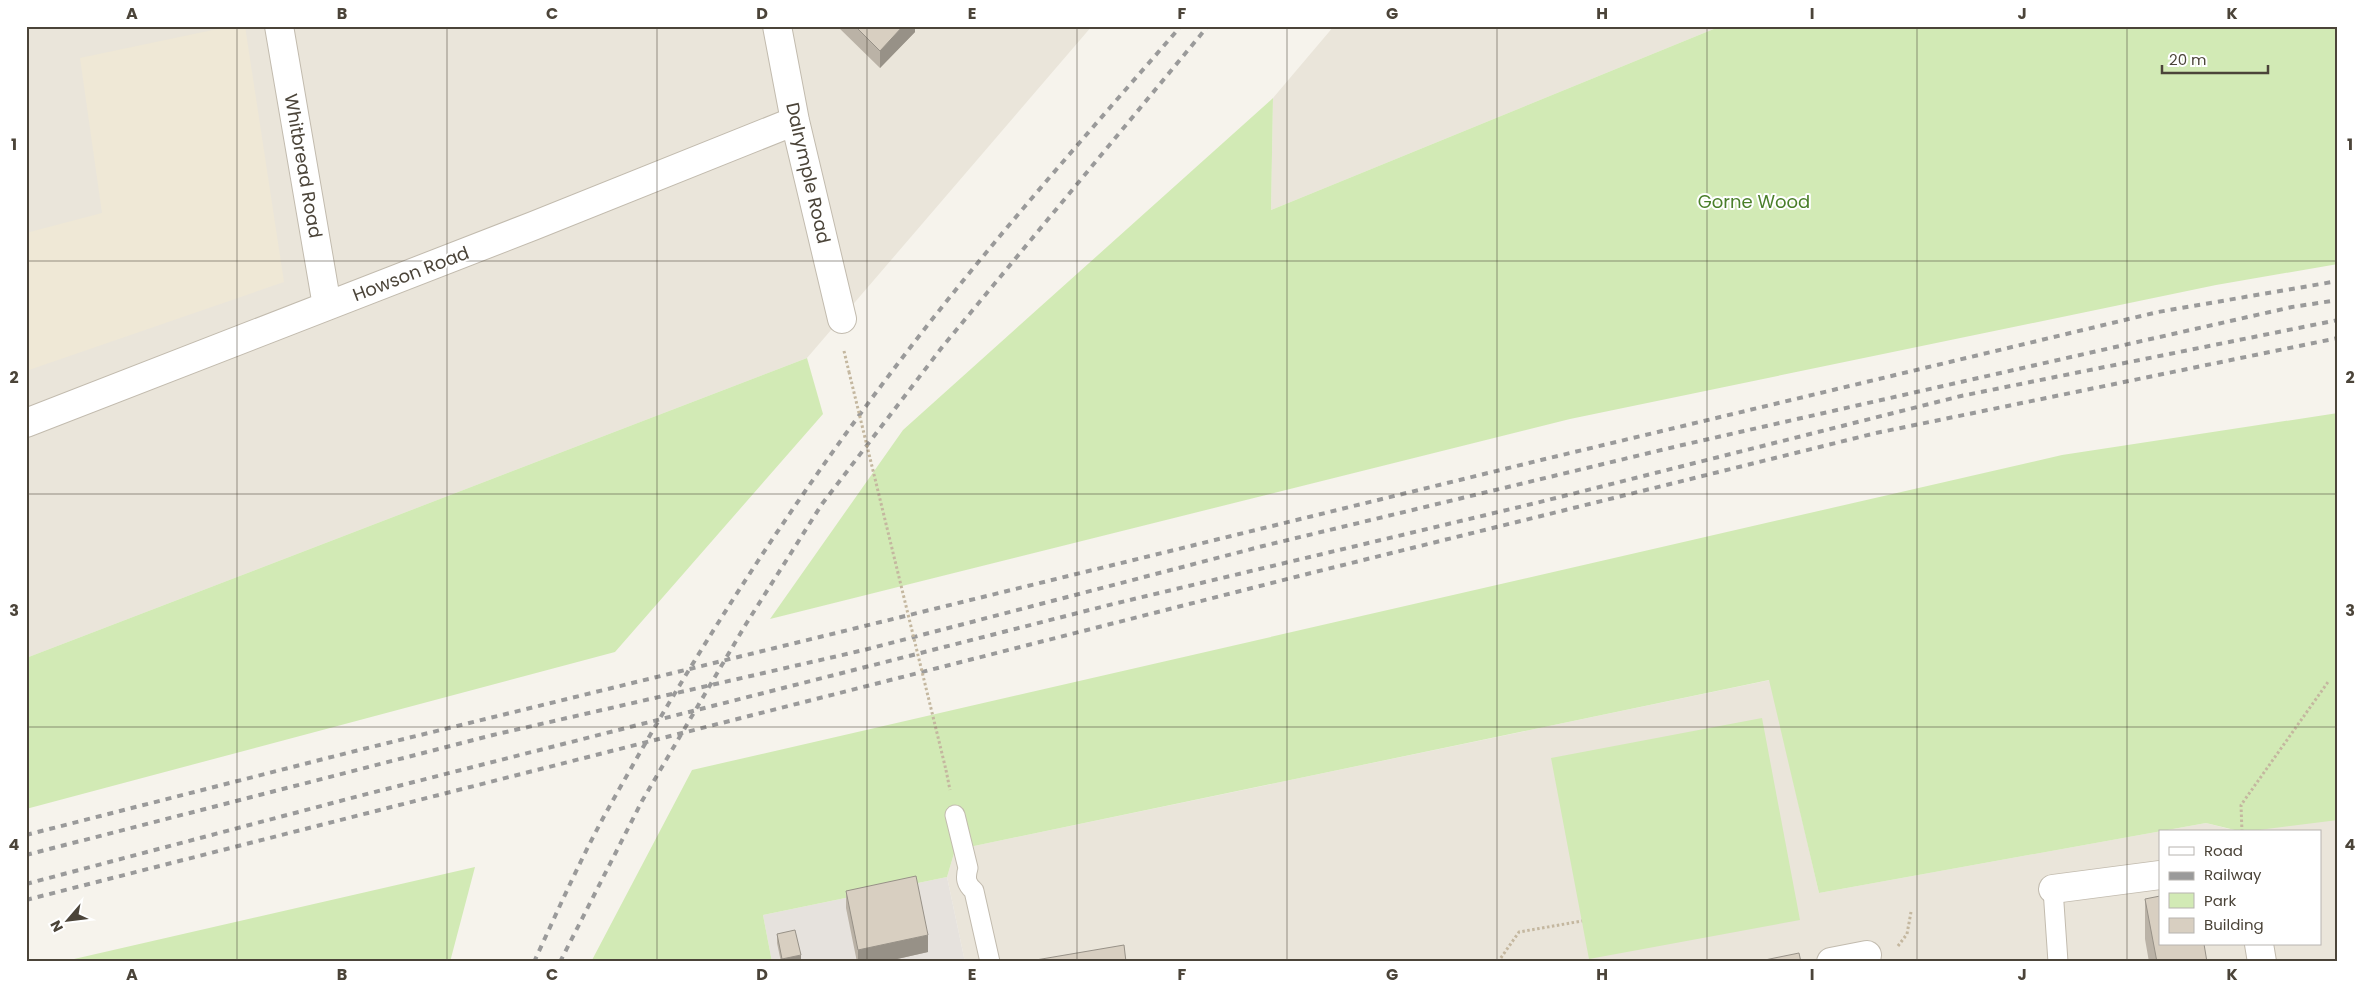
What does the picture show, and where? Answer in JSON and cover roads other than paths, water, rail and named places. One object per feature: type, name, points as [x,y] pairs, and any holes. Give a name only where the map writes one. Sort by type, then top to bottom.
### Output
[{"type":"street","name":"Whitbread Road","points":[[279,26],[327,306]]},
{"type":"street","name":"Dalrymple Road","points":[[777,26],[795,121],[842,319]]},
{"type":"street","name":"Howson Road","points":[[26,423],[795,121]]},
{"type":"street","points":[[2052,889],[2159,875]]},
{"type":"street","points":[[2259,946],[2262,962]]},
{"type":"street","points":[[1831,962],[1867,955]]},
{"type":"lane","points":[[955,815],[968,868],[965,877],[968,886],[974,891],[990,962]]},
{"type":"lane","points":[[2052,889],[2058,962]]},
{"type":"railway","points":[[534,962],[591,841],[644,746],[709,637],[815,477],[890,374],[960,285],[1032,197],[1181,26]]},
{"type":"railway","points":[[560,962],[642,801],[746,624],[822,504],[943,346],[1208,26]]},
{"type":"railway","points":[[26,835],[351,752],[1541,460],[2158,312],[2338,281]]},
{"type":"railway","points":[[26,855],[493,735],[864,650],[1263,546],[1678,446],[2292,307],[2338,300]]},
{"type":"railway","points":[[26,884],[359,796],[1113,604],[1536,503],[1961,396],[2338,320]]},
{"type":"railway","points":[[26,900],[1311,573],[1876,433],[2338,338]]},
{"type":"park label","name":"Gorne Wood","points":[[1754,202]]}]
